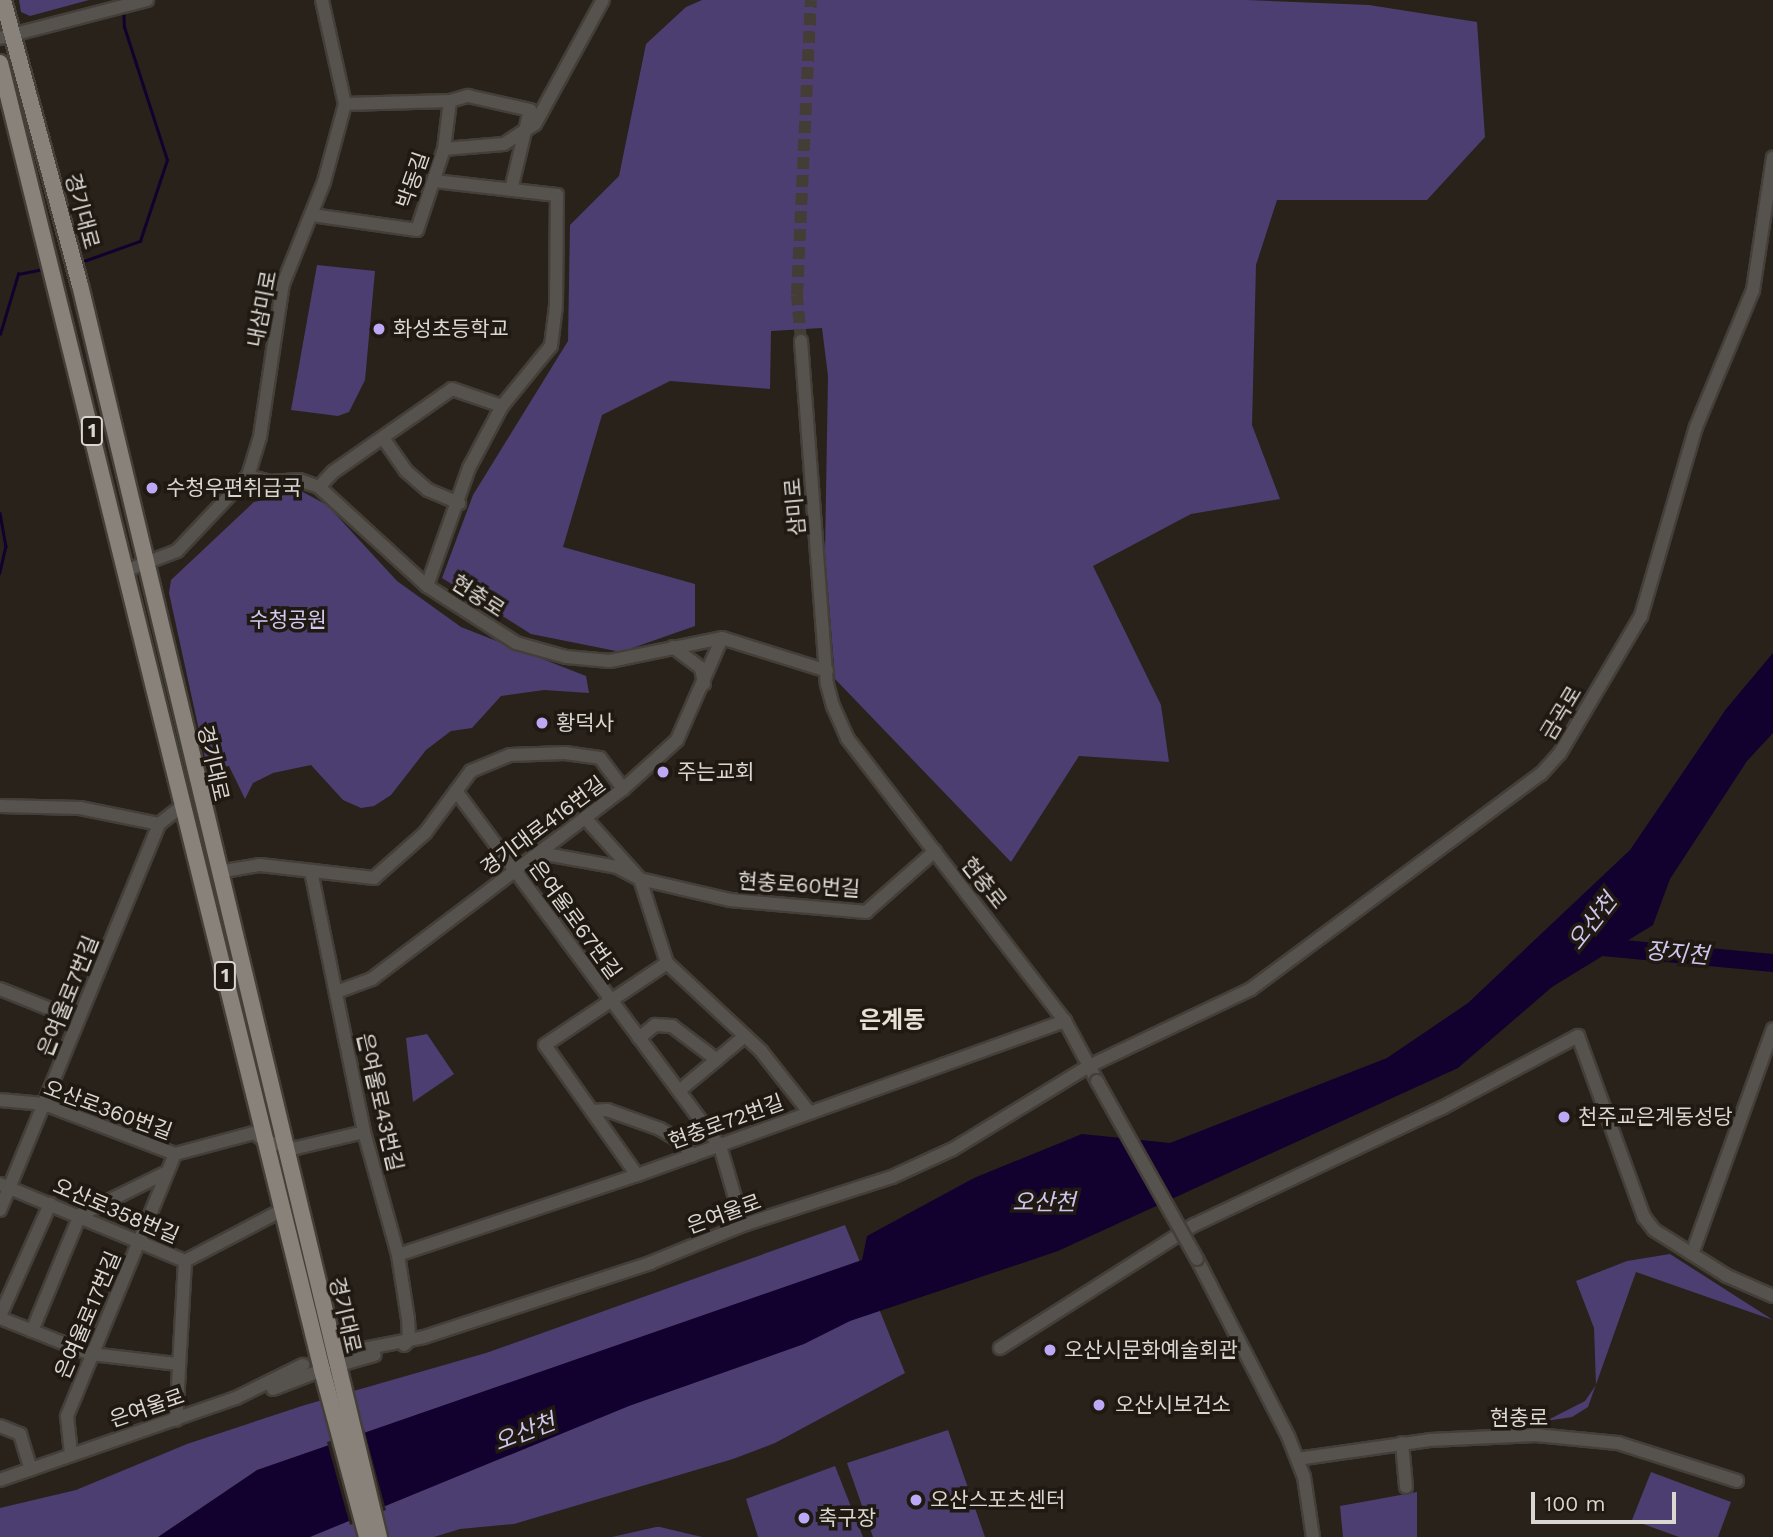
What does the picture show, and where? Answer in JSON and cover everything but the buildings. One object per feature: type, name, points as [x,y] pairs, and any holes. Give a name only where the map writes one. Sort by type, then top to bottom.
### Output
[{"type":"main road","name":"경기대로","points":[[3,0],[6,36],[80,285],[282,1143],[367,1537]]},
{"type":"main road","name":"경기대로","points":[[0,63],[48,248],[282,1210],[379,1537]]},
{"type":"street","points":[[6,36],[147,0]]},
{"type":"street","name":"내삼미로","points":[[125,571],[145,566],[177,551],[248,476],[260,437],[283,284],[312,215],[345,104],[322,0]]},
{"type":"street","points":[[524,134],[535,124],[569,70],[603,0]]},
{"type":"street","points":[[345,104],[450,101],[468,96],[530,110],[512,190]]},
{"type":"street","points":[[444,149],[450,101]]},
{"type":"street","name":"박동길","points":[[312,215],[416,230],[444,149],[504,144],[524,134]]},
{"type":"street","name":"금곡로","points":[[1089,1066],[1251,989],[1541,774],[1560,753],[1641,616],[1696,427],[1753,290],[1773,157]]},
{"type":"street","points":[[427,586],[470,468],[502,406],[551,346],[556,306],[557,195],[434,181]]},
{"type":"street","name":"삼미로","points":[[801,341],[827,671]]},
{"type":"street","points":[[248,476],[270,482],[299,480],[319,487],[452,389],[502,406]]},
{"type":"street","points":[[383,438],[406,471],[428,490],[459,503]]},
{"type":"street","name":"현충로","points":[[319,487],[427,586],[516,643],[566,657],[635,659],[673,647],[722,638]]},
{"type":"street","points":[[623,789],[677,740],[722,638],[827,671]]},
{"type":"street","points":[[673,647],[701,668],[704,684]]},
{"type":"street","name":"현충로","points":[[827,671],[833,706],[847,738],[1065,1021],[1197,1259],[1297,1459],[1313,1537]]},
{"type":"street","name":"경기대로416번길","points":[[218,872],[260,865],[374,878],[425,833],[471,771],[510,755],[565,753],[600,758],[623,789],[372,979],[336,992]]},
{"type":"street","name":"은여울로67번길","points":[[456,791],[720,1146],[743,1226]]},
{"type":"street","name":"은여울로7번길","points":[[0,1210],[5,1185],[44,1104],[159,824],[183,805]]},
{"type":"street","points":[[0,806],[80,808],[159,824]]},
{"type":"street","points":[[586,819],[640,879],[667,963],[745,1036],[808,1112]]},
{"type":"street","name":"현충로60번길","points":[[540,853],[617,867],[640,879],[730,900],[866,912],[935,851]]},
{"type":"street","name":"은여울로43번길","points":[[311,871],[364,1132],[398,1255],[409,1340]]},
{"type":"street","points":[[637,1175],[545,1045],[667,963]]},
{"type":"street","points":[[0,989],[78,1020]]},
{"type":"street","name":"현충로72번길","points":[[398,1255],[692,1156],[1065,1021]]},
{"type":"street","points":[[639,1038],[655,1025],[672,1027],[717,1060]]},
{"type":"street","points":[[1692,1254],[1773,1029]]},
{"type":"street","points":[[678,1091],[745,1036]]},
{"type":"street","points":[[1000,1348],[1194,1225],[1430,1114],[1578,1036],[1637,1204],[1654,1230],[1727,1276],[1773,1296]]},
{"type":"street","name":"은여울로","points":[[353,1351],[409,1340],[650,1263],[743,1226],[831,1199],[953,1149],[1089,1066]]},
{"type":"street","name":"오산로360번길","points":[[0,1100],[44,1104],[175,1154],[254,1133],[265,1141],[296,1148],[364,1132]]},
{"type":"street","points":[[592,1111],[607,1110],[660,1129],[682,1142],[692,1156]]},
{"type":"street","name":"은여울로17번길","points":[[71,1454],[67,1416],[175,1154]]},
{"type":"street","points":[[32,1331],[80,1215],[167,1172]]},
{"type":"street","name":"오산로358번길","points":[[5,1185],[141,1239],[185,1261],[176,1420]]},
{"type":"street","points":[[50,1204],[0,1317],[91,1354],[178,1364]]},
{"type":"street","points":[[185,1261],[282,1210]]},
{"type":"street","points":[[236,1398],[251,1398],[330,1373],[401,1348],[409,1340]]},
{"type":"street","name":"은여울로","points":[[0,1480],[236,1398],[303,1365]]},
{"type":"street","points":[[0,1426],[20,1434],[31,1469]]},
{"type":"street","name":"현충로","points":[[1297,1459],[1402,1443],[1536,1435],[1618,1443],[1737,1481]]},
{"type":"street","points":[[1402,1443],[1406,1487]]},
{"type":"green space","points":[[19,0],[89,0],[30,16],[21,12]]},
{"type":"green space","points":[[702,0],[1247,0],[1369,5],[1477,22],[1485,137],[1427,200],[1277,200],[1256,265],[1252,425],[1280,499],[1191,514],[1093,566],[1161,705],[1169,762],[1079,756],[1011,862],[835,679],[825,553],[828,376],[822,328],[771,331],[770,389],[670,381],[602,415],[563,547],[695,584],[695,626],[621,652],[531,634],[442,578],[473,495],[568,341],[570,225],[619,176],[646,44],[686,7]]},
{"type":"green space","points":[[317,265],[375,271],[365,380],[349,412],[338,416],[291,410]]},
{"type":"green space","name":"수청공원","points":[[301,491],[327,505],[397,581],[461,627],[586,676],[589,693],[544,690],[501,696],[472,728],[451,731],[426,750],[391,795],[374,806],[361,808],[343,800],[311,765],[273,773],[253,783],[245,799],[229,766],[207,767],[169,593],[171,580],[254,502]]},
{"type":"green space","points":[[427,1034],[454,1074],[413,1102],[406,1038]]},
{"type":"green space","points":[[845,1225],[905,1373],[775,1443],[733,1459],[514,1524],[460,1529],[434,1537],[0,1537],[0,1508],[76,1490],[187,1444],[305,1405],[486,1353]]},
{"type":"green space","points":[[1670,1254],[1773,1320],[1636,1272],[1596,1385],[1594,1328],[1576,1281],[1627,1261]]},
{"type":"green space","points":[[1596,1386],[1588,1407],[1572,1417],[1546,1421],[1585,1401]]},
{"type":"green space","name":"오산스포츠센터","points":[[948,1430],[985,1537],[873,1537],[847,1463]]},
{"type":"green space","name":"축구장","points":[[835,1466],[863,1537],[758,1537],[746,1499]]},
{"type":"green space","points":[[1651,1472],[1731,1502],[1718,1537],[1679,1537],[1632,1520]]},
{"type":"green space","points":[[1417,1492],[1417,1537],[1343,1537],[1340,1506]]},
{"type":"green space","points":[[656,1527],[702,1537],[612,1537]]},
{"type":"water","name":"오산천","points":[[1773,653],[1773,733],[1747,761],[1670,879],[1653,925],[1552,987],[1458,1068],[1058,1251],[850,1321],[804,1344],[629,1406],[310,1537],[158,1537],[257,1470],[862,1260],[867,1236],[974,1178],[1082,1134],[1170,1143],[1387,1058],[1468,1003],[1630,850],[1726,709]]},
{"type":"pier","points":[[364,1429],[386,1510],[350,1525],[327,1442]]},
{"type":"waterway","points":[[81,262],[140,241],[167,160],[124,27],[123,10]]},
{"type":"waterway","points":[[0,334],[18,274],[43,269]]},
{"type":"waterway","points":[[0,513],[6,546],[0,573]]},
{"type":"waterway","name":"장지천","points":[[1592,946],[1773,963]]},
{"type":"tunnel","points":[[801,341],[797,295],[811,0]]},
{"type":"tunnel","points":[[303,1365],[347,1349],[353,1351]]},
{"type":"place","name":"화성초등학교","points":[[379,329]]},
{"type":"place","name":"수청우편취급국","points":[[152,488]]},
{"type":"place","name":"황덕사","points":[[542,723]]},
{"type":"place","name":"주는교회","points":[[663,772]]},
{"type":"place","name":"천주교은계동성당","points":[[1564,1117]]},
{"type":"place","name":"오산시문화예술회관","points":[[1050,1350]]},
{"type":"place","name":"오산시보건소","points":[[1099,1405]]},
{"type":"place","name":"오산스포츠센터","points":[[916,1500]]},
{"type":"place","name":"축구장","points":[[804,1518]]},
{"type":"district","name":"은계동","points":[[892,1021]]}]
